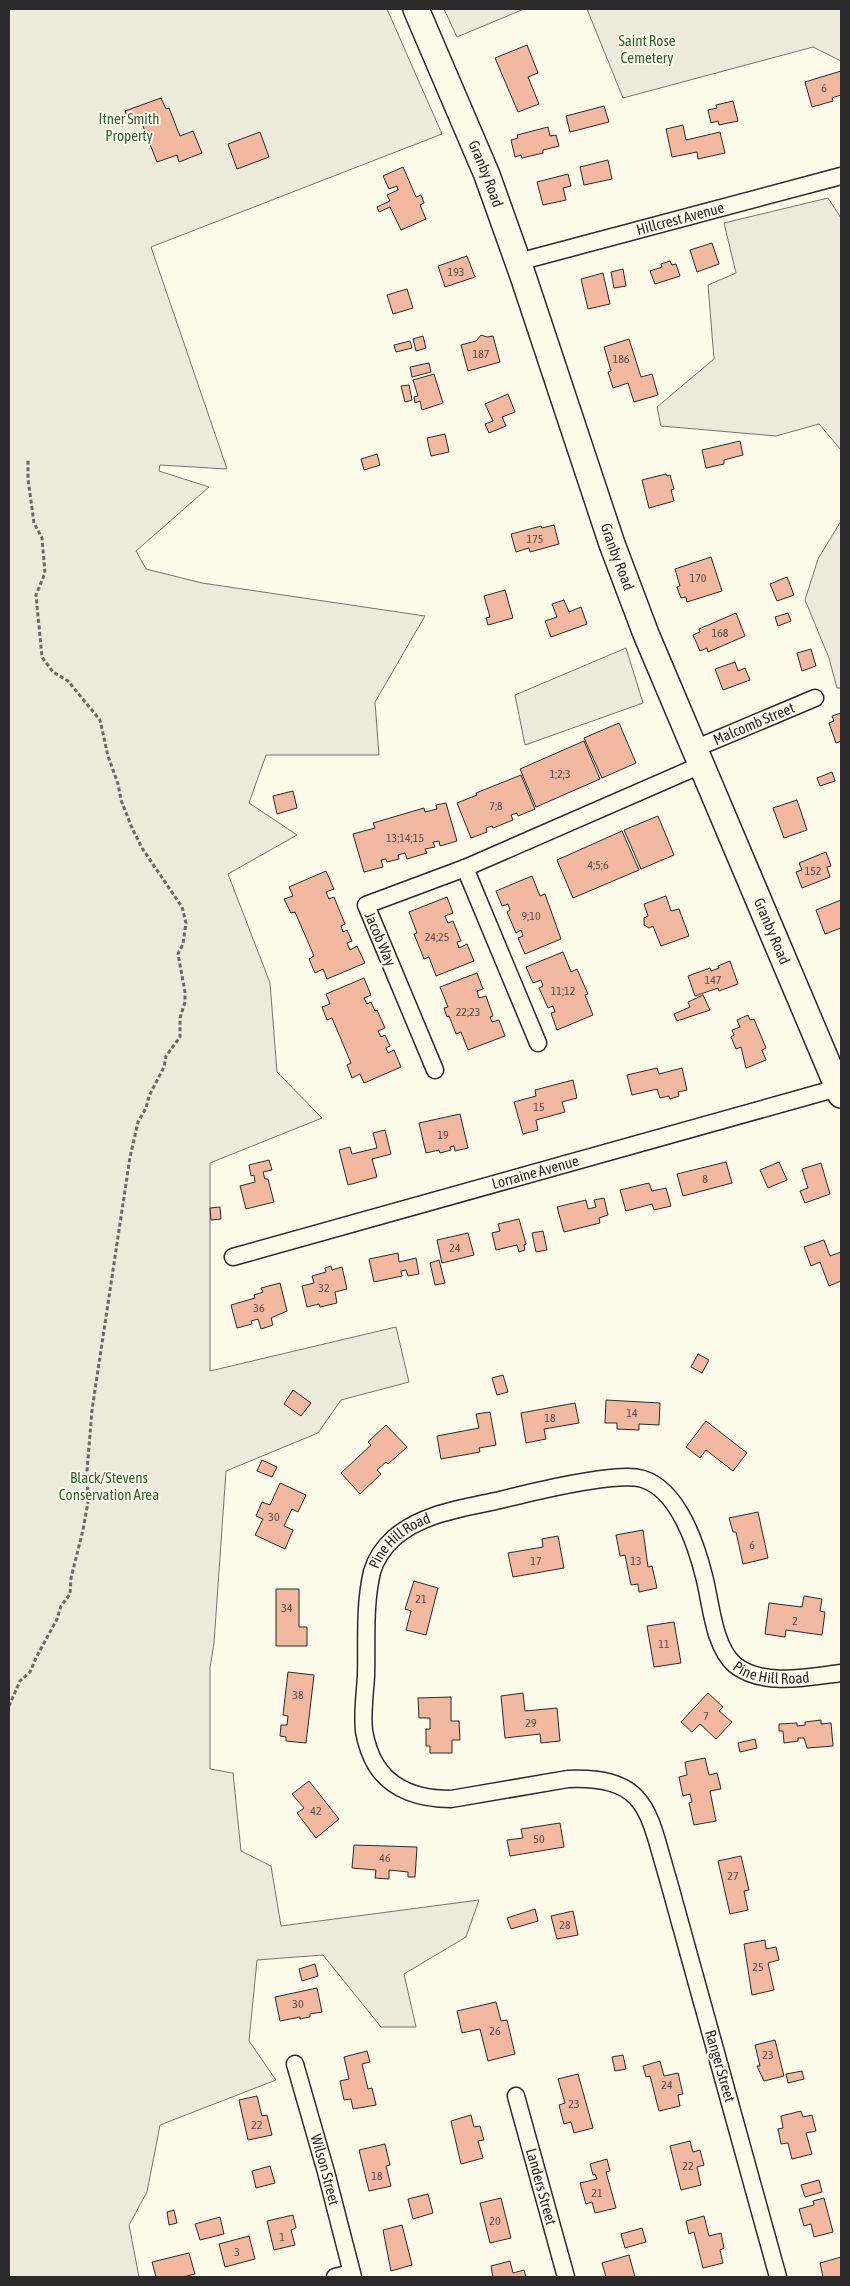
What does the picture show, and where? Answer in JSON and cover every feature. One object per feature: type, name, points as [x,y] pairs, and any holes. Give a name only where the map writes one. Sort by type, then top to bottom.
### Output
[{"type":"main road","name":"Granby Road","points":[[416,9],[484,167],[625,579],[697,757],[840,1090]]},
{"type":"street","name":"Hillcrest Avenue","points":[[518,262],[841,176]]},
{"type":"street","name":"Malcomb Street","points":[[697,757],[815,698]]},
{"type":"street","name":"Jacob Way","points":[[435,1070],[366,905],[465,868],[697,757]]},
{"type":"street","points":[[465,868],[538,1043]]},
{"type":"street","name":"Lorraine Avenue","points":[[233,1257],[840,1090]]},
{"type":"street","name":"Pine Hill Road","points":[[661,1855],[650,1818],[642,1803],[628,1790],[609,1781],[568,1779],[451,1799],[437,1799],[407,1791],[383,1774],[371,1756],[364,1733],[363,1715],[366,1630],[370,1588],[373,1571],[379,1555],[386,1546],[404,1530],[415,1524],[455,1510],[582,1482],[630,1476],[644,1479],[654,1484],[671,1500],[684,1522],[704,1576],[716,1632],[727,1655],[734,1664],[745,1670],[770,1677],[785,1678],[841,1673]]},
{"type":"street","name":"Ranger Street","points":[[661,1855],[778,2277]]},
{"type":"street","name":"Wilson Street","points":[[295,2064],[326,2172],[352,2275]]},
{"type":"street","name":"Landers Street","points":[[516,2096],[566,2277]]},
{"type":"street","points":[[335,2277],[352,2275]]},
{"type":"path","points":[[9,1706],[20,1681],[30,1672],[58,1619],[60,1606],[70,1594],[71,1578],[84,1530],[88,1502],[87,1470],[92,1410],[130,1157],[138,1122],[164,1067],[166,1056],[180,1037],[180,1018],[185,1002],[178,954],[186,923],[182,906],[142,848],[132,828],[120,800],[118,784],[108,756],[100,720],[68,681],[53,672],[42,657],[36,595],[45,573],[42,538],[34,523],[28,479],[28,459]]},
{"type":"green space","points":[[9,9],[387,9],[442,134],[151,247],[227,469],[160,465],[159,471],[209,487],[136,551],[146,569],[202,583],[425,616],[375,702],[379,755],[266,755],[249,803],[297,835],[228,874],[270,983],[277,1072],[322,1118],[210,1163],[210,1371],[396,1327],[409,1382],[341,1400],[318,1433],[226,1471],[214,1643],[210,1668],[210,1769],[233,1773],[241,1851],[271,1866],[281,1926],[479,1900],[466,1937],[404,1974],[416,2027],[381,2027],[323,1955],[257,1960],[249,2041],[276,2080],[160,2125],[147,2192],[129,2225],[139,2277],[9,2277]]},
{"type":"green space","points":[[444,9],[524,9],[457,37]]},
{"type":"green space","name":"Saint Rose Cemetery","points":[[587,9],[841,9],[841,61],[813,47],[623,98]]},
{"type":"green space","points":[[828,198],[841,218],[841,450],[819,424],[776,436],[661,426],[657,407],[714,359],[708,285],[736,273],[724,223]]},
{"type":"green space","points":[[841,521],[841,688],[837,688],[829,658],[805,600],[818,559]]},
{"type":"green space","points":[[626,648],[643,703],[525,745],[515,695]]},
{"type":"building","points":[[527,45],[538,73],[528,77],[539,104],[518,112],[495,58]]},
{"type":"building","points":[[841,71],[841,95],[832,98],[833,101],[812,107],[805,82]]},
{"type":"building","points":[[161,98],[166,109],[169,108],[180,136],[193,131],[202,153],[179,162],[177,155],[157,162],[141,121],[130,125],[125,111]]},
{"type":"building","points":[[733,101],[738,121],[719,125],[718,121],[711,123],[708,110],[717,108],[716,105]]},
{"type":"building","points":[[604,106],[609,122],[570,132],[566,116]]},
{"type":"building","points":[[683,125],[686,140],[720,132],[725,153],[698,159],[697,152],[672,157],[666,129]]},
{"type":"building","points":[[548,127],[550,136],[556,135],[559,146],[543,150],[543,153],[522,158],[521,155],[515,157],[511,140],[518,138],[517,135]]},
{"type":"building","points":[[260,132],[269,157],[237,169],[228,144]]},
{"type":"building","points":[[608,160],[612,179],[584,185],[580,167]]},
{"type":"building","points":[[403,167],[416,197],[421,195],[424,203],[420,205],[426,219],[401,230],[390,207],[379,212],[377,207],[390,201],[387,195],[398,190],[397,186],[389,189],[383,176]]},
{"type":"building","points":[[568,174],[571,186],[563,188],[566,200],[543,205],[537,182]]},
{"type":"building","points":[[712,243],[719,264],[697,272],[690,250]]},
{"type":"building","points":[[467,256],[475,277],[445,287],[438,266]]},
{"type":"building","points":[[670,261],[672,265],[676,264],[680,276],[655,284],[650,271],[662,267],[661,264]]},
{"type":"building","points":[[623,269],[626,286],[614,288],[611,272]]},
{"type":"building","points":[[603,273],[610,304],[588,309],[581,279]]},
{"type":"building","points":[[407,289],[413,308],[393,314],[387,295]]},
{"type":"building","points":[[481,335],[493,336],[500,362],[468,371],[461,345],[476,341]]},
{"type":"building","points":[[423,336],[426,348],[416,351],[413,339]]},
{"type":"building","points":[[629,339],[641,377],[652,374],[658,395],[634,402],[628,383],[613,388],[608,372],[611,371],[604,347]]},
{"type":"building","points":[[410,341],[412,348],[396,352],[394,345]]},
{"type":"building","points":[[429,363],[431,372],[412,377],[410,367]]},
{"type":"building","points":[[434,374],[443,403],[422,410],[420,401],[415,403],[414,397],[418,396],[413,380]]},
{"type":"building","points":[[409,385],[412,400],[405,402],[401,386]]},
{"type":"building","points":[[508,394],[515,412],[502,417],[506,426],[489,433],[485,424],[493,421],[485,404]]},
{"type":"building","points":[[445,434],[449,452],[431,456],[427,438]]},
{"type":"building","points":[[740,441],[743,455],[724,460],[724,464],[706,468],[702,450]]},
{"type":"building","points":[[377,454],[380,465],[364,470],[361,459]]},
{"type":"building","points":[[666,474],[667,476],[670,475],[674,489],[671,490],[674,501],[649,508],[642,480]]},
{"type":"building","points":[[554,525],[559,544],[530,552],[529,548],[516,552],[511,534],[541,526],[542,528]]},
{"type":"building","points":[[711,557],[722,591],[687,602],[686,597],[681,598],[677,587],[680,586],[675,569]]},
{"type":"building","points":[[787,577],[794,595],[777,601],[770,584]]},
{"type":"building","points":[[505,590],[513,618],[488,625],[486,618],[490,617],[484,596]]},
{"type":"building","points":[[564,600],[569,612],[581,607],[587,624],[551,637],[545,621],[557,617],[552,604]]},
{"type":"building","points":[[736,613],[745,636],[708,652],[707,648],[700,651],[693,635],[700,632],[699,629]]},
{"type":"building","points":[[788,613],[791,621],[778,626],[775,617]]},
{"type":"building","points":[[811,649],[816,666],[802,671],[797,653]]},
{"type":"building","points":[[735,662],[738,671],[745,668],[750,680],[723,690],[715,669]]},
{"type":"building","points":[[841,713],[841,741],[836,743],[829,723],[834,721],[832,716]]},
{"type":"building","points":[[619,723],[636,763],[602,778],[584,738]]},
{"type":"building","points":[[584,741],[600,779],[536,807],[520,769]]},
{"type":"building","points":[[832,772],[835,781],[820,786],[817,778]]},
{"type":"building","points":[[521,775],[535,809],[518,816],[517,813],[511,815],[513,820],[493,828],[492,826],[486,828],[487,832],[471,838],[457,803],[477,795],[476,793]]},
{"type":"building","points":[[293,791],[297,808],[277,814],[273,796]]},
{"type":"building","points":[[797,800],[807,830],[784,838],[773,808]]},
{"type":"building","points":[[446,803],[457,841],[440,846],[439,841],[433,842],[435,847],[425,849],[427,853],[407,859],[405,853],[398,855],[399,859],[387,862],[386,859],[381,860],[383,867],[364,872],[353,834],[375,828],[373,823],[424,808],[425,812],[437,809],[436,805]]},
{"type":"building","points":[[658,816],[674,855],[641,869],[624,830]]},
{"type":"building","points":[[622,831],[639,870],[573,898],[557,860]]},
{"type":"building","points":[[826,852],[831,866],[827,867],[830,877],[802,888],[796,872],[802,870],[799,863]]},
{"type":"building","points":[[326,871],[334,889],[326,892],[329,899],[334,897],[345,924],[341,926],[343,932],[347,930],[352,941],[347,943],[350,950],[357,946],[365,963],[327,979],[323,969],[315,973],[309,959],[314,956],[295,912],[291,913],[284,899],[293,896],[289,887]]},
{"type":"building","points":[[532,876],[540,896],[545,894],[561,939],[525,954],[518,938],[523,936],[521,930],[516,933],[507,912],[510,910],[508,904],[502,906],[496,891]]},
{"type":"building","points":[[666,896],[671,911],[679,909],[689,936],[661,946],[653,926],[649,928],[644,925],[644,918],[648,916],[644,904]]},
{"type":"building","points":[[447,897],[453,913],[445,916],[448,923],[453,921],[461,941],[457,942],[459,948],[467,944],[474,961],[436,976],[429,957],[424,959],[414,934],[417,933],[409,912]]},
{"type":"building","points":[[841,900],[841,928],[825,934],[816,910]]},
{"type":"building","points":[[563,952],[571,972],[577,969],[588,994],[585,995],[593,1015],[557,1030],[551,1013],[555,1012],[553,1006],[548,1008],[539,988],[543,986],[541,980],[533,983],[526,967]]},
{"type":"building","points":[[730,961],[738,984],[719,991],[718,988],[695,996],[688,976],[710,968],[711,971]]},
{"type":"building","points":[[477,973],[483,989],[477,991],[479,998],[486,996],[493,1016],[490,1017],[492,1022],[499,1020],[505,1036],[468,1050],[461,1032],[456,1034],[449,1016],[447,1017],[444,1008],[448,1007],[440,987]]},
{"type":"building","points":[[364,978],[371,995],[364,998],[367,1004],[371,1002],[375,1011],[377,1010],[385,1028],[378,1031],[381,1037],[385,1035],[390,1046],[386,1048],[388,1053],[394,1050],[401,1067],[364,1083],[360,1074],[352,1078],[347,1065],[351,1063],[332,1018],[327,1020],[322,1007],[330,1004],[326,994]]},
{"type":"building","points":[[703,995],[710,1010],[677,1021],[674,1014],[690,1007],[688,1002]]},
{"type":"building","points":[[748,1015],[750,1020],[754,1019],[766,1048],[762,1050],[766,1060],[746,1068],[741,1047],[736,1049],[731,1037],[734,1035],[732,1030],[740,1027],[737,1020]]},
{"type":"building","points":[[657,1068],[659,1074],[682,1068],[687,1090],[678,1092],[679,1096],[670,1099],[669,1096],[660,1098],[657,1089],[632,1095],[627,1075]]},
{"type":"building","points":[[573,1080],[577,1098],[562,1102],[565,1112],[536,1120],[538,1130],[523,1134],[514,1102],[536,1096],[535,1090]]},
{"type":"building","points":[[460,1114],[468,1148],[455,1151],[454,1146],[450,1147],[451,1150],[440,1153],[439,1150],[426,1153],[419,1123]]},
{"type":"building","points":[[385,1130],[391,1154],[372,1159],[377,1177],[348,1185],[339,1150],[350,1147],[352,1154],[377,1148],[373,1133]]},
{"type":"building","points":[[269,1160],[272,1170],[263,1172],[265,1179],[268,1179],[274,1202],[246,1209],[240,1186],[255,1182],[254,1175],[251,1176],[249,1165]]},
{"type":"building","points":[[726,1162],[732,1183],[683,1196],[677,1174]]},
{"type":"building","points":[[779,1162],[787,1180],[768,1188],[760,1170]]},
{"type":"building","points":[[821,1163],[830,1194],[805,1203],[800,1191],[808,1188],[802,1169]]},
{"type":"building","points":[[649,1183],[652,1191],[666,1188],[671,1206],[654,1210],[652,1204],[626,1211],[620,1190]]},
{"type":"building","points":[[604,1198],[608,1215],[599,1218],[600,1223],[564,1232],[557,1207],[586,1200],[588,1209],[596,1207],[594,1200]]},
{"type":"building","points":[[220,1207],[221,1219],[211,1220],[210,1208]]},
{"type":"building","points":[[519,1219],[526,1244],[524,1245],[525,1250],[519,1252],[517,1245],[496,1250],[492,1233],[500,1231],[498,1224]]},
{"type":"building","points":[[543,1231],[547,1250],[536,1252],[532,1233]]},
{"type":"building","points":[[468,1233],[474,1255],[442,1263],[437,1240]]},
{"type":"building","points":[[824,1240],[830,1256],[841,1252],[841,1281],[829,1286],[820,1262],[811,1266],[804,1247]]},
{"type":"building","points":[[398,1253],[399,1262],[416,1258],[419,1274],[408,1276],[406,1270],[401,1271],[402,1276],[374,1282],[369,1259]]},
{"type":"building","points":[[439,1260],[445,1283],[435,1285],[430,1263]]},
{"type":"building","points":[[331,1266],[332,1270],[342,1267],[347,1289],[335,1292],[337,1303],[320,1307],[319,1304],[307,1307],[302,1286],[314,1283],[312,1276],[326,1272],[325,1268]]},
{"type":"building","points":[[280,1283],[287,1311],[271,1318],[273,1325],[261,1329],[258,1319],[251,1321],[252,1324],[237,1328],[231,1305],[255,1298],[254,1295],[263,1292],[261,1288]]},
{"type":"building","points":[[698,1354],[709,1360],[702,1373],[691,1367]]},
{"type":"building","points":[[503,1375],[508,1392],[497,1395],[492,1378]]},
{"type":"building","points":[[293,1390],[311,1403],[301,1416],[284,1404]]},
{"type":"building","points":[[606,1400],[660,1403],[659,1425],[639,1424],[639,1430],[617,1429],[617,1423],[605,1423]]},
{"type":"building","points":[[575,1403],[579,1423],[544,1429],[546,1439],[526,1443],[521,1413]]},
{"type":"building","points":[[490,1412],[496,1445],[479,1448],[480,1452],[441,1459],[437,1436],[479,1428],[476,1414]]},
{"type":"building","points":[[706,1421],[747,1453],[733,1471],[706,1450],[700,1458],[686,1447]]},
{"type":"building","points":[[386,1425],[407,1447],[388,1464],[386,1462],[377,1470],[381,1474],[360,1494],[341,1473],[371,1445],[368,1442]]},
{"type":"building","points":[[262,1460],[277,1467],[272,1477],[257,1471]]},
{"type":"building","points":[[280,1483],[306,1495],[298,1512],[292,1509],[284,1526],[293,1530],[285,1549],[255,1535],[263,1519],[256,1516],[262,1502],[270,1505]]},
{"type":"building","points":[[758,1512],[768,1558],[743,1564],[736,1532],[733,1532],[729,1518]]},
{"type":"building","points":[[643,1530],[648,1567],[652,1566],[657,1588],[639,1592],[638,1584],[631,1585],[625,1555],[620,1556],[616,1535]]},
{"type":"building","points":[[558,1536],[564,1568],[513,1577],[508,1553],[543,1547],[542,1539]]},
{"type":"building","points":[[414,1581],[438,1588],[426,1635],[406,1630],[411,1611],[405,1609]]},
{"type":"building","points":[[276,1589],[299,1589],[299,1627],[307,1627],[307,1646],[276,1646]]},
{"type":"building","points":[[804,1596],[822,1599],[820,1611],[825,1612],[822,1635],[786,1630],[785,1637],[765,1634],[769,1603],[802,1607]]},
{"type":"building","points":[[674,1622],[681,1663],[654,1667],[647,1626]]},
{"type":"building","points":[[288,1672],[314,1675],[306,1743],[286,1741],[286,1737],[280,1736],[281,1725],[287,1725],[288,1716],[283,1715]]},
{"type":"building","points":[[523,1693],[525,1711],[557,1708],[560,1741],[541,1743],[540,1734],[505,1738],[501,1696]]},
{"type":"building","points":[[708,1693],[723,1707],[719,1711],[732,1722],[716,1739],[700,1724],[692,1732],[681,1722]]},
{"type":"building","points":[[451,1697],[451,1721],[459,1721],[460,1740],[452,1740],[452,1753],[430,1753],[430,1746],[426,1746],[426,1729],[430,1729],[430,1718],[419,1718],[418,1698]]},
{"type":"building","points":[[821,1720],[821,1724],[831,1723],[833,1746],[807,1748],[804,1738],[784,1743],[783,1731],[779,1731],[779,1724],[797,1723],[797,1726],[805,1725],[805,1722]]},
{"type":"building","points":[[755,1739],[757,1748],[740,1752],[738,1743]]},
{"type":"building","points":[[705,1758],[709,1775],[717,1773],[721,1789],[710,1791],[716,1821],[694,1825],[689,1803],[692,1802],[690,1794],[683,1796],[679,1777],[687,1775],[685,1762]]},
{"type":"building","points":[[309,1781],[339,1819],[316,1838],[297,1813],[304,1808],[292,1794]]},
{"type":"building","points":[[560,1823],[564,1847],[510,1856],[507,1840],[523,1838],[521,1829]]},
{"type":"building","points":[[354,1845],[417,1847],[415,1877],[408,1877],[408,1872],[389,1870],[389,1879],[375,1878],[376,1870],[352,1868]]},
{"type":"building","points":[[741,1856],[749,1890],[744,1891],[748,1910],[730,1914],[718,1861]]},
{"type":"building","points":[[535,1909],[538,1921],[511,1929],[507,1918]]},
{"type":"building","points":[[573,1911],[578,1935],[557,1939],[551,1916]]},
{"type":"building","points":[[765,1940],[766,1949],[776,1947],[779,1960],[768,1963],[774,1990],[752,1995],[744,1944]]},
{"type":"building","points":[[315,1964],[318,1976],[302,1981],[299,1969]]},
{"type":"building","points":[[317,1988],[322,2012],[310,2014],[310,2017],[280,2021],[275,1997]]},
{"type":"building","points":[[496,2002],[501,2021],[507,2020],[515,2054],[488,2061],[480,2029],[462,2033],[457,2011]]},
{"type":"building","points":[[775,2040],[784,2076],[764,2081],[757,2066],[760,2066],[755,2045]]},
{"type":"building","points":[[367,2051],[370,2062],[362,2064],[368,2089],[372,2088],[376,2105],[353,2109],[351,2099],[344,2100],[340,2081],[349,2079],[344,2057]]},
{"type":"building","points":[[623,2055],[626,2069],[615,2071],[612,2057]]},
{"type":"building","points":[[660,2061],[664,2076],[678,2073],[683,2094],[678,2095],[680,2106],[659,2111],[650,2076],[646,2077],[643,2066]]},
{"type":"building","points":[[802,2071],[804,2079],[788,2083],[786,2074]]},
{"type":"building","points":[[578,2074],[593,2128],[574,2133],[571,2122],[564,2124],[559,2105],[565,2103],[558,2079]]},
{"type":"building","points":[[257,2096],[262,2116],[267,2115],[272,2135],[248,2140],[239,2100]]},
{"type":"building","points":[[801,2111],[803,2117],[812,2115],[816,2131],[806,2133],[812,2154],[792,2159],[788,2143],[781,2144],[778,2129],[783,2128],[781,2116]]},
{"type":"building","points":[[471,2115],[474,2127],[480,2126],[484,2140],[478,2141],[483,2158],[461,2164],[451,2121]]},
{"type":"building","points":[[690,2141],[693,2152],[700,2150],[704,2165],[697,2167],[701,2185],[681,2190],[670,2146]]},
{"type":"building","points":[[385,2144],[390,2165],[386,2166],[391,2186],[369,2191],[359,2150]]},
{"type":"building","points":[[607,2159],[610,2171],[606,2172],[616,2208],[595,2213],[592,2202],[586,2204],[580,2183],[597,2179],[595,2174],[593,2175],[590,2164]]},
{"type":"building","points":[[270,2166],[275,2183],[256,2188],[252,2171]]},
{"type":"building","points":[[819,2180],[822,2192],[805,2197],[801,2185]]},
{"type":"building","points":[[428,2194],[433,2213],[413,2219],[408,2199]]},
{"type":"building","points":[[501,2198],[511,2238],[490,2243],[480,2203]]},
{"type":"building","points":[[824,2198],[833,2232],[814,2237],[811,2224],[804,2226],[799,2209],[814,2205],[813,2201]]},
{"type":"building","points":[[174,2210],[177,2223],[169,2225],[167,2212]]},
{"type":"building","points":[[293,2215],[296,2228],[291,2230],[295,2245],[274,2250],[267,2221]]},
{"type":"building","points":[[704,2216],[709,2236],[721,2233],[724,2248],[720,2250],[723,2263],[703,2268],[694,2232],[689,2234],[686,2221]]},
{"type":"building","points":[[220,2217],[224,2234],[200,2240],[195,2224]]},
{"type":"building","points":[[402,2225],[412,2265],[391,2271],[383,2230]]},
{"type":"building","points":[[642,2228],[646,2242],[625,2248],[621,2234]]},
{"type":"building","points":[[249,2236],[255,2259],[225,2267],[219,2244]]},
{"type":"building","points":[[189,2253],[195,2274],[183,2277],[156,2277],[152,2262]]},
{"type":"building","points":[[629,2255],[635,2277],[606,2277],[602,2263]]},
{"type":"building","points":[[841,2257],[841,2277],[823,2277],[820,2263]]},
{"type":"building","points":[[510,2261],[513,2273],[524,2270],[526,2277],[493,2277],[491,2266]]},
{"type":"park label","name":"Itner Smith Property","points":[[129,128]]},
{"type":"park label","name":"Black/Stevens Conservation Area","points":[[109,1486]]}]
